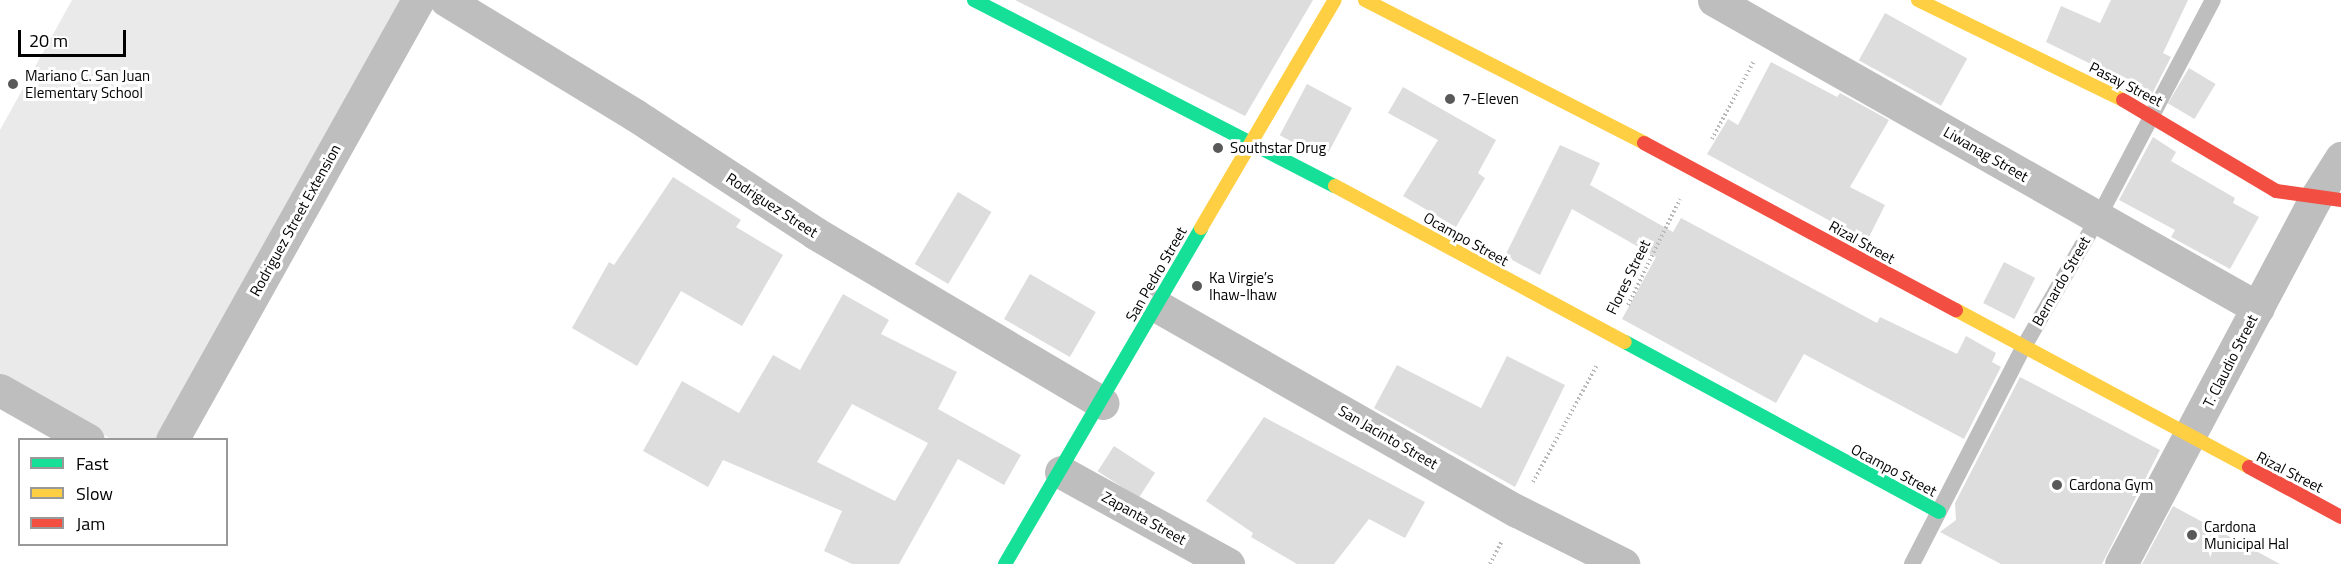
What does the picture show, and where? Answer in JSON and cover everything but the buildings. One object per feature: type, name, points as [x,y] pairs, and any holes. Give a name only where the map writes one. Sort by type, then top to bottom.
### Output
[{"type":"main road","name":"Ocampo Street","points":[[974,0],[1252,141],[1943,515]]},
{"type":"main road","name":"San Pedro Street","points":[[1005,564],[1102,403],[1335,0]]},
{"type":"main road","name":"Rizal Street","points":[[1365,0],[1695,169],[2023,348],[2341,517]]},
{"type":"main road","name":"Pasay Street","points":[[1918,0],[2151,114],[2276,191],[2328,199]]},
{"type":"street","name":"Rodriguez Street Extension","points":[[173,438],[418,0]]},
{"type":"street","name":"Rodriguez Street","points":[[446,0],[635,115],[815,234],[1102,403]]},
{"type":"street","name":"Liwanag Street","points":[[1714,0],[1771,30],[2258,308]]},
{"type":"street","name":"T. Claudio Street","points":[[2121,564],[2191,438],[2258,308],[2328,199],[2341,158]]},
{"type":"street","name":"San Jacinto Street","points":[[1157,306],[1517,510],[1623,564]]},
{"type":"street","points":[[0,390],[84,438]]},
{"type":"street","name":"Zapanta Street","points":[[1061,472],[1228,564]]},
{"type":"lane","name":"Bernardo Street","points":[[1912,564],[1943,515],[2023,348],[2098,218],[2213,0]]},
{"type":"path","name":"Flores Street","points":[[1491,564],[1517,510],[1612,337],[1695,169],[1771,30]]},
{"type":"shaded area","points":[[72,0],[408,0],[157,438],[109,438],[0,375],[0,130]]},
{"type":"traffic: fast","points":[[974,0],[1335,186]]},
{"type":"traffic: fast","points":[[1005,564],[1201,228]]},
{"type":"traffic: fast","points":[[1625,342],[1939,512]]},
{"type":"traffic: slow","points":[[1201,228],[1335,0]]},
{"type":"traffic: slow","points":[[1365,0],[1644,143]]},
{"type":"traffic: slow","points":[[1918,0],[2123,100]]},
{"type":"traffic: slow","points":[[1335,186],[1625,342]]},
{"type":"traffic: slow","points":[[1956,310],[2249,467]]},
{"type":"traffic: jam","points":[[2123,100],[2276,191],[2341,200]]},
{"type":"traffic: jam","points":[[1644,143],[1956,310]]},
{"type":"traffic: jam","points":[[2249,467],[2341,517]]},
{"type":"place","name":"Mariano C. San Juan Elementary School","points":[[13,84]]},
{"type":"place","name":"7-Eleven","points":[[1450,99]]},
{"type":"place","name":"Southstar Drug","points":[[1218,148]]},
{"type":"place","name":"Ka Virgie’s Ihaw-Ihaw","points":[[1197,286]]},
{"type":"place","name":"Cardona Gym","points":[[2057,485]]},
{"type":"place","name":"Cardona Municipal Hal","points":[[2192,535]]}]
